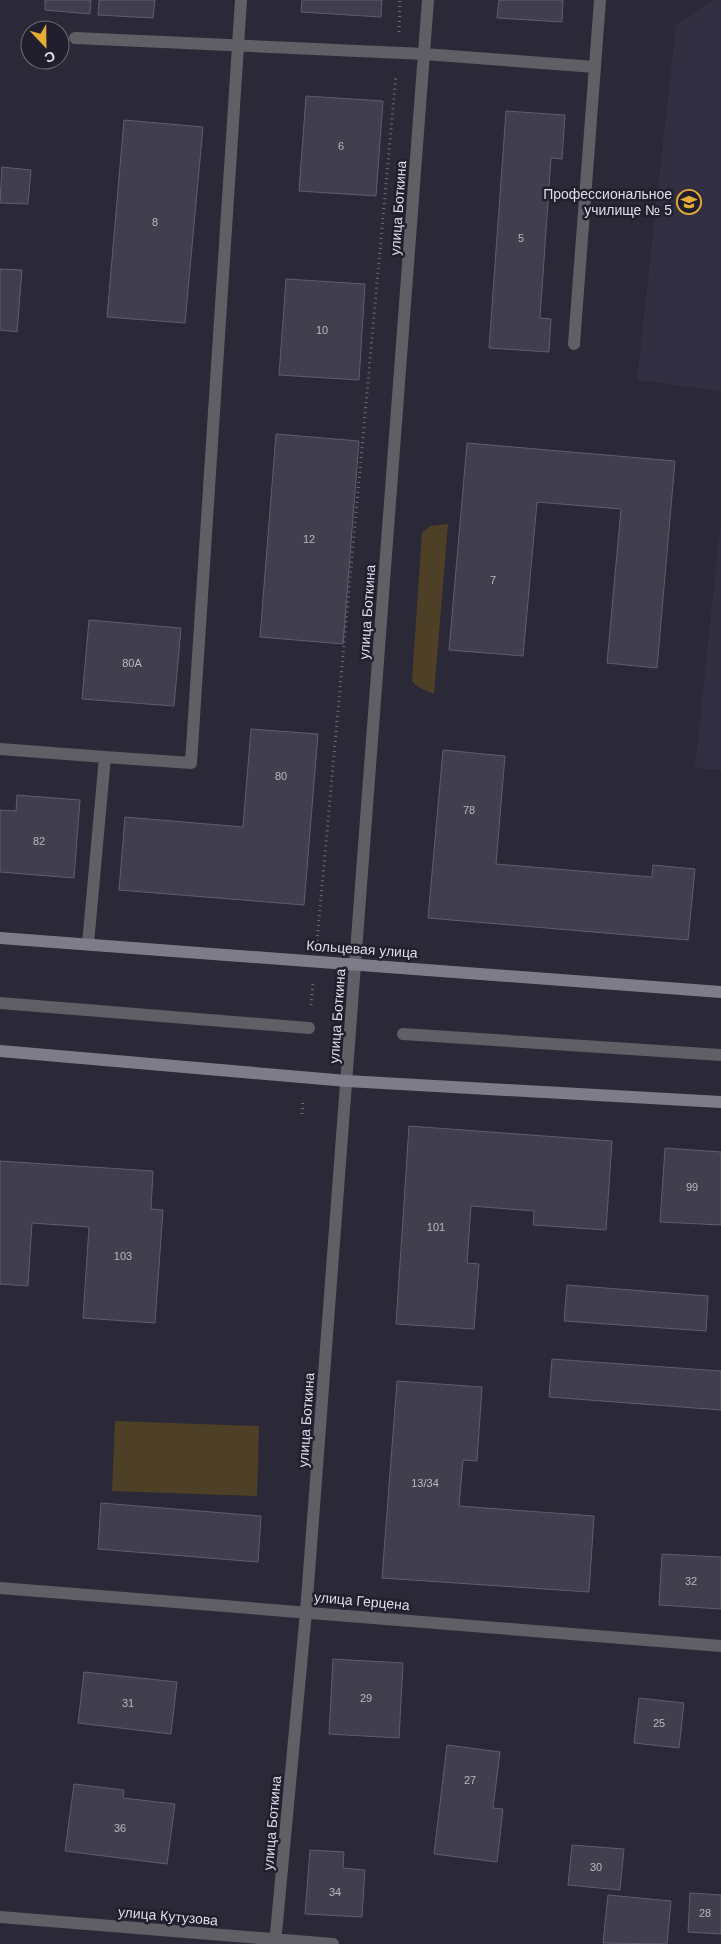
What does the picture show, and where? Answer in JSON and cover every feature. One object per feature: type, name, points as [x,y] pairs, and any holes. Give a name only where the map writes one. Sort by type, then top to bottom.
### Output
[{"type":"main road","name":"Кольцевая улица","points":[[0,938],[721,992]]},
{"type":"main road","points":[[0,1051],[347,1081],[721,1102]]},
{"type":"street","points":[[0,749],[190,763],[241,0]]},
{"type":"street","name":"улица Боткина","points":[[276,1942],[306,1612],[428,0]]},
{"type":"street","points":[[574,344],[600,0]]},
{"type":"street","points":[[75,38],[424,54],[594,67]]},
{"type":"street","points":[[88,944],[105,757]]},
{"type":"street","points":[[0,1003],[309,1028]]},
{"type":"street","points":[[403,1034],[721,1055]]},
{"type":"street","name":"улица Герцена","points":[[0,1588],[721,1646]]},
{"type":"street","name":"улица Кутузова","points":[[0,1917],[276,1942],[333,1944]]},
{"type":"path","points":[[318,923],[398,54],[400,0]]},
{"type":"shaded area","name":"Профессиональное училище № 5","points":[[713,0],[721,0],[721,391],[637,380],[676,25]]},
{"type":"shaded area","points":[[721,520],[721,770],[695,768]]},
{"type":"shaded area","points":[[448,524],[434,694],[418,687],[412,681],[422,532],[431,526]]},
{"type":"shaded area","points":[[115,1421],[259,1426],[257,1496],[112,1491]]},
{"type":"building","points":[[45,0],[91,0],[90,14],[45,10]]},
{"type":"building","points":[[99,0],[155,0],[153,18],[98,15]]},
{"type":"building","points":[[302,0],[382,0],[381,17],[301,12]]},
{"type":"building","points":[[499,0],[563,0],[562,22],[497,18]]},
{"type":"building","points":[[306,96],[383,101],[376,196],[299,191]]},
{"type":"building","points":[[506,111],[565,115],[562,159],[551,158],[540,318],[551,319],[549,352],[489,348]]},
{"type":"building","points":[[124,120],[203,127],[185,323],[107,317]]},
{"type":"building","points":[[2,167],[31,170],[28,204],[0,203]]},
{"type":"building","points":[[0,269],[22,270],[17,332],[0,330]]},
{"type":"building","points":[[286,279],[365,284],[359,380],[279,375]]},
{"type":"building","points":[[276,434],[359,441],[343,644],[260,637]]},
{"type":"building","points":[[467,443],[675,461],[657,668],[607,663],[621,509],[537,502],[523,656],[449,650]]},
{"type":"building","points":[[89,620],[181,628],[174,706],[82,699]]},
{"type":"building","points":[[251,729],[318,734],[304,905],[119,890],[125,817],[243,827]]},
{"type":"building","points":[[443,750],[505,756],[496,864],[652,877],[653,865],[695,869],[688,940],[428,918]]},
{"type":"building","points":[[17,795],[80,800],[74,878],[0,872],[0,810],[16,811]]},
{"type":"building","points":[[409,1126],[612,1141],[606,1230],[533,1225],[534,1211],[471,1206],[467,1263],[479,1264],[474,1329],[396,1324]]},
{"type":"building","points":[[665,1148],[721,1152],[721,1225],[660,1222]]},
{"type":"building","points":[[0,1161],[153,1171],[151,1209],[163,1210],[155,1323],[83,1318],[89,1227],[32,1223],[28,1286],[0,1284]]},
{"type":"building","points":[[567,1285],[708,1296],[706,1331],[564,1321]]},
{"type":"building","points":[[552,1359],[721,1371],[721,1410],[549,1397]]},
{"type":"building","points":[[397,1381],[482,1387],[477,1461],[463,1460],[459,1506],[594,1516],[589,1592],[382,1578]]},
{"type":"building","points":[[101,1503],[261,1516],[258,1562],[98,1549]]},
{"type":"building","points":[[662,1554],[721,1557],[721,1609],[659,1605]]},
{"type":"building","points":[[333,1659],[403,1663],[399,1738],[329,1734]]},
{"type":"building","points":[[84,1672],[177,1682],[171,1734],[78,1723]]},
{"type":"building","points":[[639,1698],[684,1703],[679,1748],[634,1743]]},
{"type":"building","points":[[447,1745],[500,1752],[493,1808],[503,1809],[497,1862],[434,1854]]},
{"type":"building","points":[[74,1784],[124,1790],[123,1798],[175,1804],[167,1864],[65,1851]]},
{"type":"building","points":[[572,1845],[624,1849],[620,1890],[568,1885]]},
{"type":"building","points":[[310,1850],[344,1852],[343,1868],[365,1870],[362,1917],[305,1914]]},
{"type":"building","points":[[690,1893],[721,1895],[721,1934],[688,1932]]},
{"type":"building","points":[[608,1895],[671,1901],[667,1944],[603,1943]]},
{"type":"place","name":"Профессиональное училище № 5","points":[[689,202]]}]
